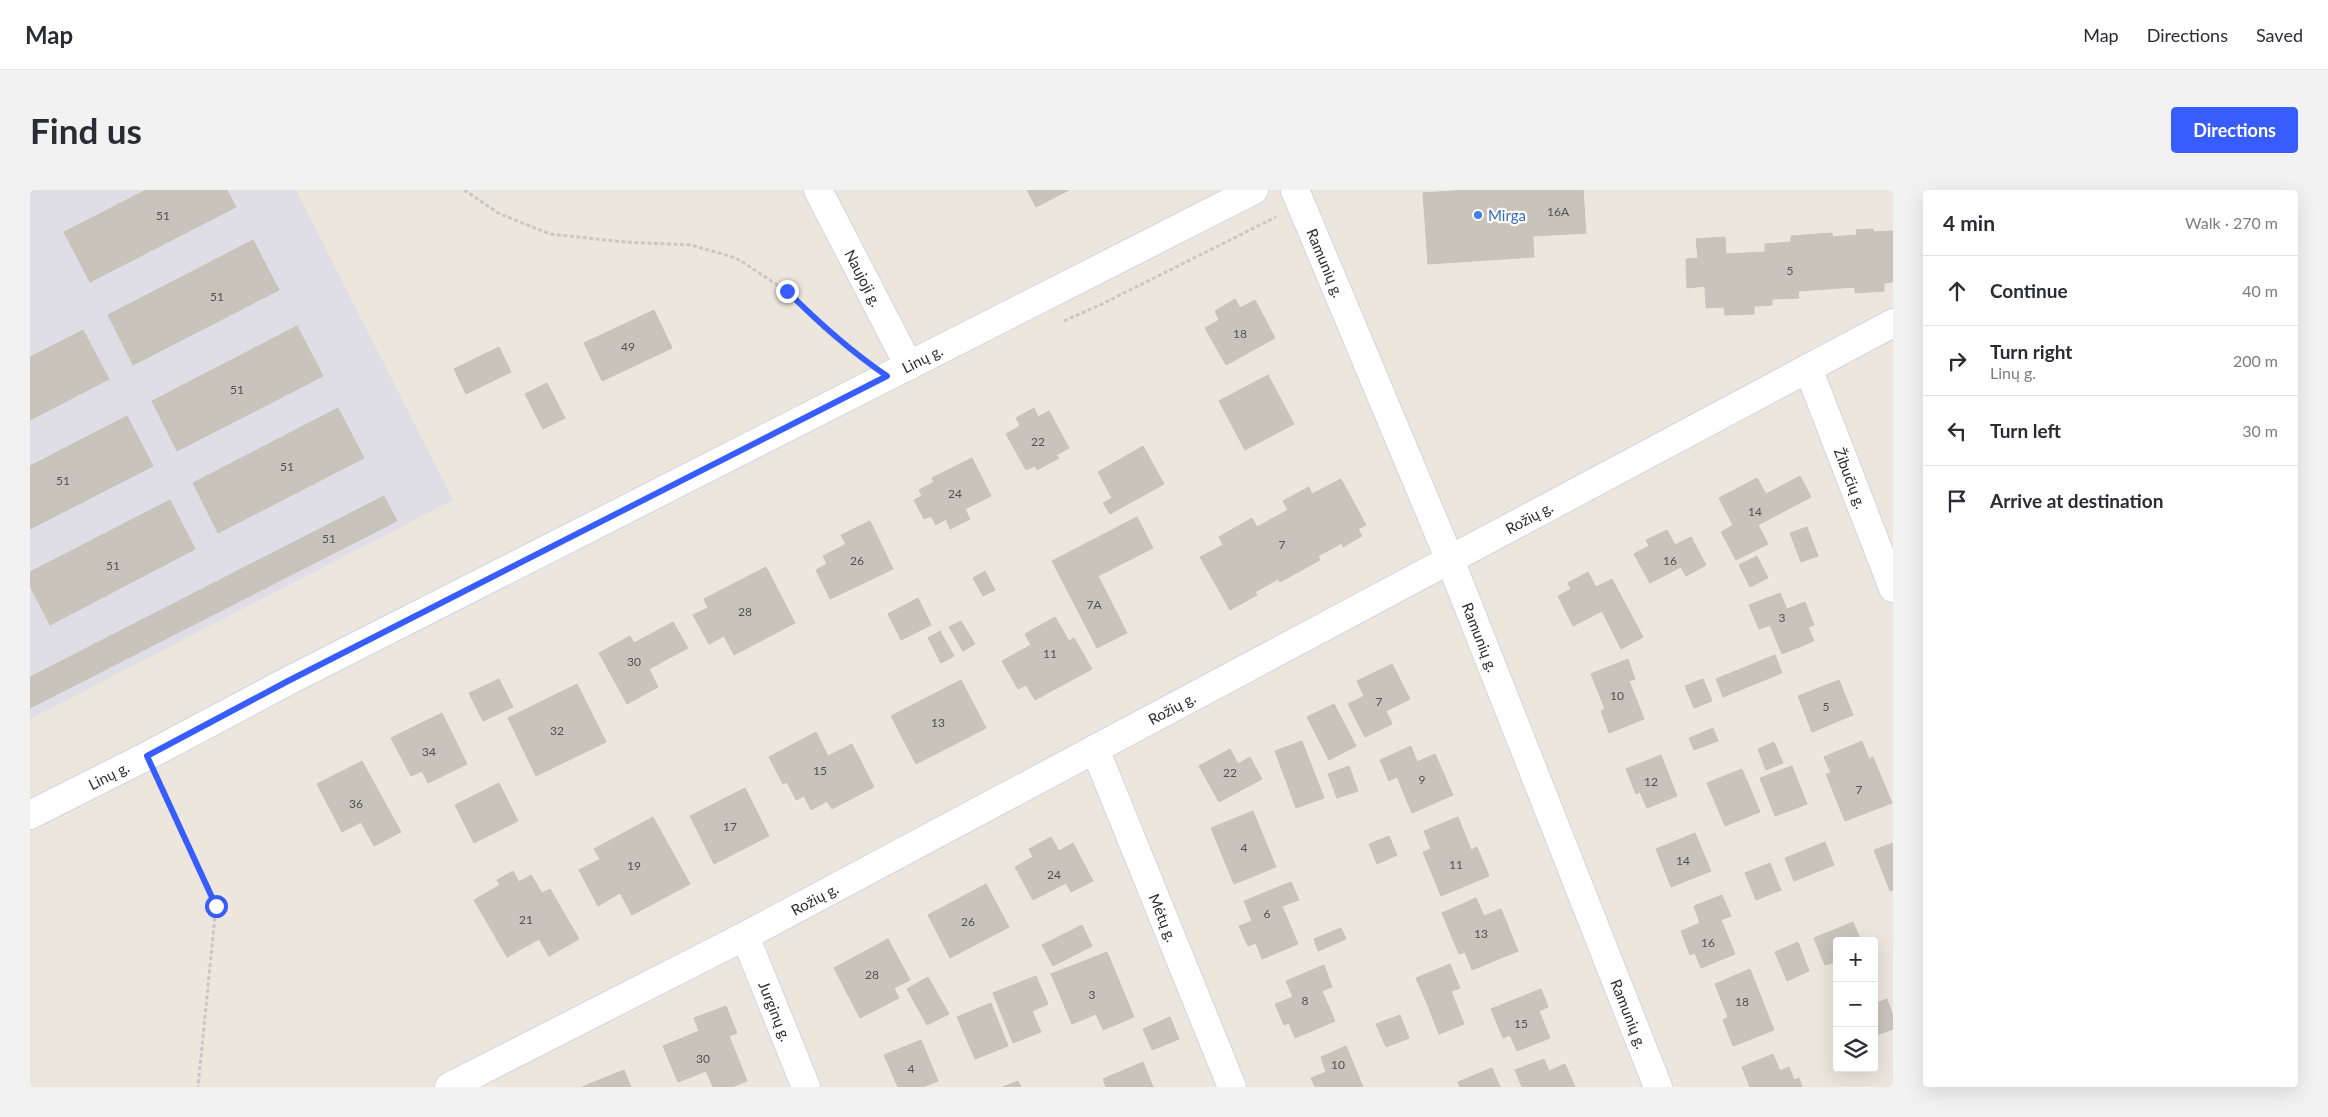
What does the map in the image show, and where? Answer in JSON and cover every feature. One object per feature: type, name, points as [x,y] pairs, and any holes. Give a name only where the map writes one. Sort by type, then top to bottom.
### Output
[{"type":"street","name":"Naujoji g.","points":[[818,190],[898,371]]},
{"type":"street","name":"Linų g.","points":[[30,815],[147,756],[288,681],[1254,190]]},
{"type":"street","name":"Ramunių g.","points":[[1295,190],[1450,560],[1658,1087]]},
{"type":"street","name":"Rožių g.","points":[[449,1087],[745,936],[1893,323]]},
{"type":"street","name":"Žibučių g.","points":[[1808,368],[1893,588]]},
{"type":"street","name":"Mėtų g.","points":[[1095,749],[1232,1087]]},
{"type":"street","name":"Jurginų g.","points":[[745,936],[806,1087]]},
{"type":"path","points":[[464,190],[500,214],[550,234],[624,242],[690,244],[736,258],[787,291],[825,330],[854,354],[898,371]]},
{"type":"path","points":[[147,756],[216,906],[198,1087]]},
{"type":"shaded area","points":[[30,190],[296,190],[453,500],[30,719]]},
{"type":"building","points":[[146,190],[227,190],[236,207],[90,282],[64,232]]},
{"type":"building","points":[[1027,190],[1069,190],[1036,207]]},
{"type":"building","name":"Mirga","points":[[1467,190],[1530,190],[1534,257],[1428,264],[1423,193]]},
{"type":"building","points":[[1530,190],[1583,190],[1586,233],[1533,236]]},
{"type":"building","points":[[1873,229],[1874,232],[1893,231],[1893,282],[1884,283],[1884,291],[1855,293],[1855,287],[1798,291],[1799,298],[1772,299],[1772,305],[1754,306],[1754,314],[1725,315],[1724,307],[1706,308],[1705,286],[1687,288],[1686,259],[1698,258],[1696,239],[1725,237],[1726,254],[1765,252],[1765,244],[1791,242],[1791,236],[1832,233],[1833,237],[1857,235],[1856,230]]},
{"type":"building","points":[[253,240],[279,290],[133,365],[108,315]]},
{"type":"building","points":[[1235,299],[1240,308],[1255,300],[1275,338],[1226,365],[1205,328],[1219,320],[1215,311]]},
{"type":"building","points":[[654,310],[672,348],[602,381],[584,343]]},
{"type":"building","points":[[297,326],[323,376],[177,451],[152,401]]},
{"type":"building","points":[[83,330],[109,379],[30,420],[30,357]]},
{"type":"building","points":[[499,347],[511,372],[466,394],[454,369]]},
{"type":"building","points":[[1268,375],[1294,424],[1245,450],[1219,401]]},
{"type":"building","points":[[547,383],[565,418],[543,429],[525,394]]},
{"type":"building","points":[[338,408],[364,458],[218,533],[193,483]]},
{"type":"building","points":[[1034,408],[1038,417],[1049,411],[1069,448],[1056,455],[1059,458],[1037,470],[1035,466],[1026,470],[1006,434],[1020,426],[1016,418]]},
{"type":"building","points":[[127,416],[153,466],[30,529],[30,466]]},
{"type":"building","points":[[1143,446],[1164,484],[1110,514],[1103,503],[1112,498],[1098,472]]},
{"type":"building","points":[[972,458],[991,496],[965,509],[970,519],[950,529],[946,519],[936,525],[931,516],[924,519],[914,500],[922,496],[919,490],[934,482],[932,478]]},
{"type":"building","points":[[1800,476],[1811,497],[1758,525],[1768,544],[1736,560],[1721,532],[1733,525],[1719,498],[1757,478],[1766,494]]},
{"type":"building","points":[[1341,479],[1366,525],[1358,529],[1362,536],[1343,547],[1342,543],[1318,556],[1320,560],[1280,582],[1278,579],[1255,592],[1257,595],[1230,610],[1200,557],[1223,545],[1219,537],[1252,518],[1257,527],[1288,510],[1283,501],[1309,487],[1312,494]]},
{"type":"building","points":[[384,496],[397,521],[30,708],[30,677]]},
{"type":"building","points":[[170,500],[195,549],[50,625],[30,586],[30,572]]},
{"type":"building","points":[[1137,517],[1153,548],[1098,576],[1127,633],[1097,648],[1052,561]]},
{"type":"building","points":[[870,521],[893,569],[830,599],[816,570],[827,564],[823,556],[846,544],[841,535]]},
{"type":"building","points":[[1807,527],[1818,556],[1801,562],[1790,533]]},
{"type":"building","points":[[1667,530],[1675,545],[1691,537],[1706,565],[1686,576],[1681,567],[1650,583],[1634,554],[1649,546],[1646,540]]},
{"type":"building","points":[[1757,556],[1768,578],[1750,587],[1739,565]]},
{"type":"building","points":[[766,567],[795,623],[734,655],[724,636],[709,644],[693,615],[708,608],[704,599]]},
{"type":"building","points":[[985,571],[995,590],[983,596],[973,578]]},
{"type":"building","points":[[1588,572],[1596,587],[1612,579],[1643,637],[1621,649],[1602,611],[1573,626],[1558,596],[1571,589],[1568,583]]},
{"type":"building","points":[[1780,593],[1787,609],[1805,602],[1814,625],[1808,627],[1814,641],[1782,654],[1770,625],[1759,629],[1749,605]]},
{"type":"building","points":[[918,598],[931,625],[901,640],[888,614]]},
{"type":"building","points":[[1055,617],[1069,641],[1074,638],[1092,669],[1035,700],[1026,685],[1018,689],[1002,661],[1031,645],[1025,634]]},
{"type":"building","points":[[961,621],[975,644],[963,651],[949,627]]},
{"type":"building","points":[[673,622],[688,648],[649,669],[658,687],[627,704],[599,653],[630,636],[634,643]]},
{"type":"building","points":[[940,631],[954,656],[941,663],[928,638]]},
{"type":"building","points":[[1775,655],[1782,673],[1723,697],[1716,679]]},
{"type":"building","points":[[1628,659],[1635,679],[1629,681],[1644,719],[1609,733],[1601,711],[1605,709],[1591,674]]},
{"type":"building","points":[[1392,664],[1410,699],[1386,711],[1392,724],[1365,737],[1348,704],[1364,696],[1357,681]]},
{"type":"building","points":[[499,679],[513,707],[483,721],[469,693]]},
{"type":"building","points":[[1703,679],[1712,701],[1694,708],[1685,686]]},
{"type":"building","points":[[961,680],[986,728],[916,764],[891,716]]},
{"type":"building","points":[[1839,680],[1853,715],[1812,732],[1798,696]]},
{"type":"building","points":[[577,684],[606,742],[536,776],[508,718]]},
{"type":"building","points":[[1334,704],[1356,746],[1329,760],[1307,717]]},
{"type":"building","points":[[442,713],[467,764],[428,783],[422,771],[411,776],[391,738]]},
{"type":"building","points":[[1713,728],[1718,741],[1694,750],[1689,738]]},
{"type":"building","points":[[816,732],[828,756],[852,744],[874,787],[832,809],[827,801],[811,810],[804,796],[796,800],[787,782],[783,784],[769,757]]},
{"type":"building","points":[[1302,741],[1324,798],[1296,808],[1275,751]]},
{"type":"building","points":[[1862,741],[1869,759],[1873,757],[1892,803],[1845,821],[1826,774],[1831,773],[1824,757]]},
{"type":"building","points":[[1774,742],[1783,763],[1766,770],[1758,749]]},
{"type":"building","points":[[1411,746],[1417,762],[1435,754],[1453,795],[1412,813],[1397,777],[1389,781],[1380,760]]},
{"type":"building","points":[[1230,749],[1238,764],[1250,757],[1262,779],[1219,802],[1199,766]]},
{"type":"building","points":[[1661,755],[1677,796],[1647,808],[1640,792],[1636,794],[1626,769]]},
{"type":"building","points":[[362,761],[401,832],[374,846],[361,822],[342,832],[317,784]]},
{"type":"building","points":[[1349,766],[1358,791],[1337,798],[1328,774]]},
{"type":"building","points":[[1792,766],[1807,804],[1775,816],[1760,778]]},
{"type":"building","points":[[1742,769],[1760,812],[1725,826],[1707,783]]},
{"type":"building","points":[[499,783],[518,821],[474,843],[455,805]]},
{"type":"building","points":[[745,788],[769,836],[714,864],[690,816]]},
{"type":"building","points":[[1253,811],[1276,867],[1234,884],[1211,828]]},
{"type":"building","points":[[653,817],[690,884],[632,915],[620,893],[598,906],[579,870],[600,859],[594,849]]},
{"type":"building","points":[[1458,817],[1471,850],[1477,847],[1489,876],[1441,896],[1423,852],[1431,849],[1424,831]]},
{"type":"building","points":[[1695,833],[1711,871],[1671,887],[1656,849]]},
{"type":"building","points":[[1389,836],[1397,855],[1377,864],[1369,844]]},
{"type":"building","points":[[1051,837],[1059,851],[1073,843],[1093,881],[1071,892],[1066,883],[1033,900],[1015,867],[1033,857],[1029,849]]},
{"type":"building","points":[[1825,842],[1834,865],[1794,881],[1785,858]]},
{"type":"building","points":[[1893,843],[1893,890],[1890,891],[1874,850]]},
{"type":"building","points":[[1770,863],[1781,890],[1756,900],[1745,873]]},
{"type":"building","points":[[513,871],[519,882],[531,875],[542,893],[550,889],[579,939],[549,956],[539,939],[507,957],[474,900],[500,885],[497,880]]},
{"type":"building","points":[[1291,882],[1299,900],[1282,906],[1298,944],[1262,959],[1256,943],[1248,946],[1239,926],[1252,921],[1244,901]]},
{"type":"building","points":[[986,884],[1009,927],[950,958],[928,915]]},
{"type":"building","points":[[1722,895],[1731,916],[1721,920],[1735,954],[1701,968],[1695,953],[1690,955],[1681,931],[1700,923],[1694,906]]},
{"type":"building","points":[[1476,898],[1484,916],[1501,909],[1518,951],[1472,970],[1465,952],[1459,954],[1442,913]]},
{"type":"building","points":[[1853,922],[1859,937],[1833,937],[1833,962],[1825,965],[1814,938]]},
{"type":"building","points":[[1082,925],[1092,946],[1053,966],[1042,945]]},
{"type":"building","points":[[1341,928],[1346,939],[1318,951],[1314,939]]},
{"type":"building","points":[[888,939],[910,980],[894,988],[899,998],[860,1018],[834,968]]},
{"type":"building","points":[[1798,942],[1809,971],[1787,981],[1775,952]]},
{"type":"building","points":[[1107,952],[1134,1017],[1103,1030],[1096,1014],[1072,1024],[1051,974]]},
{"type":"building","points":[[1450,964],[1460,988],[1426,1001],[1416,978]]},
{"type":"building","points":[[1324,965],[1332,987],[1322,991],[1335,1021],[1295,1038],[1289,1023],[1284,1025],[1275,1004],[1293,997],[1286,981]]},
{"type":"building","points":[[1750,969],[1774,1030],[1733,1046],[1723,1020],[1728,1017],[1715,984]]},
{"type":"building","points":[[1036,976],[1048,1004],[1032,1011],[1041,1032],[1013,1043],[993,993]]},
{"type":"building","points":[[928,977],[949,1014],[927,1025],[907,989]]},
{"type":"building","points":[[1541,989],[1548,1007],[1539,1011],[1550,1038],[1517,1051],[1510,1035],[1503,1038],[1491,1009]]},
{"type":"building","points":[[1451,991],[1464,1024],[1439,1034],[1426,1001]]},
{"type":"building","points":[[1887,999],[1893,1016],[1893,1029],[1878,1035],[1878,1027],[1878,1002]]},
{"type":"building","points":[[991,1003],[1008,1046],[975,1059],[957,1017]]},
{"type":"building","points":[[726,1006],[737,1033],[729,1036],[747,1081],[732,1087],[713,1087],[706,1071],[678,1082],[663,1046],[699,1031],[694,1018]]},
{"type":"building","points":[[1400,1015],[1409,1038],[1386,1047],[1376,1024]]},
{"type":"building","points":[[1170,1017],[1179,1039],[1152,1050],[1143,1029]]},
{"type":"building","points":[[921,1040],[938,1081],[923,1087],[898,1087],[884,1055]]},
{"type":"building","points":[[1346,1046],[1363,1087],[1315,1087],[1311,1078],[1326,1072],[1321,1057]]},
{"type":"building","points":[[1773,1054],[1780,1071],[1789,1067],[1794,1080],[1799,1078],[1802,1087],[1750,1087],[1742,1067]]},
{"type":"building","points":[[1544,1059],[1549,1071],[1565,1064],[1575,1087],[1522,1087],[1515,1070]]},
{"type":"building","points":[[1143,1062],[1153,1087],[1106,1087],[1103,1079]]},
{"type":"building","points":[[1492,1068],[1500,1087],[1460,1087],[1458,1082]]},
{"type":"building","points":[[624,1070],[631,1087],[582,1087]]},
{"type":"building","points":[[1018,1081],[1021,1087],[1003,1087]]},
{"type":"place","name":"Mirga","points":[[1478,215]]},
{"type":"route","points":[[216,906],[147,756],[288,681],[887,376],[854,354],[825,330],[787,291]]}]
